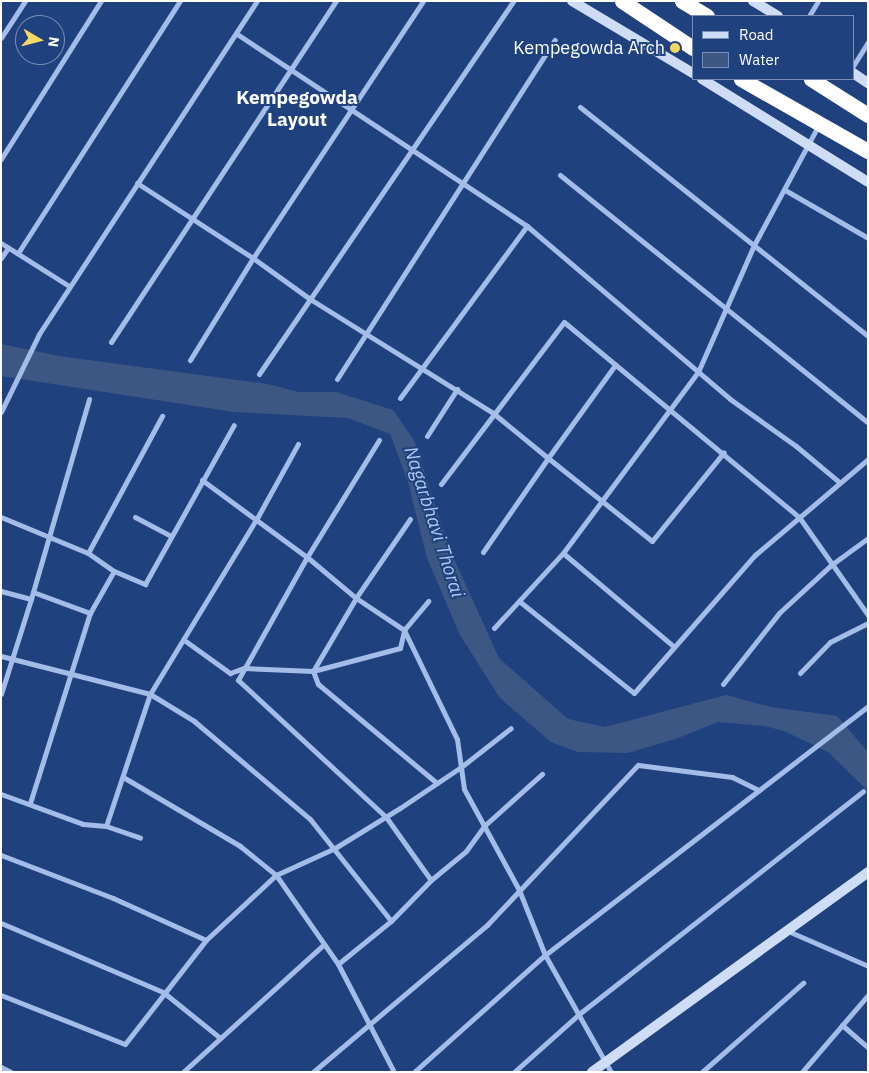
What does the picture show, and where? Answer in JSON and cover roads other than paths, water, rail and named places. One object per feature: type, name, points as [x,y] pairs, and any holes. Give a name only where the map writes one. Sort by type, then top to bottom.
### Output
[{"type":"highway","points":[[622,1],[692,47]]},
{"type":"highway","points":[[682,1],[705,15]]},
{"type":"highway","points":[[743,80],[868,151]]},
{"type":"highway","points":[[813,80],[868,115]]},
{"type":"street","points":[[1,38],[25,1]]},
{"type":"street","points":[[1,158],[101,1]]},
{"type":"street","points":[[18,253],[180,1]]},
{"type":"street","points":[[1,412],[34,346],[69,286],[238,34],[257,1]]},
{"type":"street","points":[[111,342],[194,220],[336,1]]},
{"type":"street","points":[[190,360],[253,258],[423,1]]},
{"type":"street","points":[[259,374],[513,1]]},
{"type":"street","points":[[572,1],[692,73]]},
{"type":"street","points":[[753,1],[776,15]]},
{"type":"street","points":[[810,15],[818,1]]},
{"type":"street","points":[[238,34],[290,70],[465,183],[527,226],[698,372],[839,482]]},
{"type":"street","points":[[337,379],[365,332],[465,183],[555,40]]},
{"type":"street","points":[[854,64],[868,42]]},
{"type":"street","points":[[854,74],[868,83]]},
{"type":"street","points":[[704,80],[808,142],[868,182]]},
{"type":"street","points":[[580,107],[868,336]]},
{"type":"street","points":[[494,628],[563,553],[698,372],[724,308],[754,245],[785,190],[808,142],[820,124]]},
{"type":"street","points":[[560,175],[868,423]]},
{"type":"street","points":[[136,184],[253,258],[310,299],[424,368],[493,413],[548,458],[603,499],[652,541],[724,452]]},
{"type":"street","points":[[785,190],[868,238]]},
{"type":"street","points":[[400,398],[527,226]]},
{"type":"street","points":[[1,243],[69,286]]},
{"type":"street","points":[[1,258],[8,248]]},
{"type":"street","points":[[441,484],[493,413],[564,322],[615,365],[671,408],[799,517],[868,615]]},
{"type":"street","points":[[483,552],[615,365]]},
{"type":"street","points":[[427,436],[457,390]]},
{"type":"street","points":[[1,694],[31,599],[89,399]]},
{"type":"street","points":[[88,553],[162,416]]},
{"type":"street","points":[[1,517],[88,553],[114,571],[146,584],[234,425]]},
{"type":"street","points":[[380,440],[307,558],[238,680],[386,817],[431,880]]},
{"type":"street","points":[[106,826],[150,694],[256,520],[298,444]]},
{"type":"street","points":[[519,601],[634,693],[673,646],[755,555],[868,459]]},
{"type":"street","points":[[202,480],[307,558],[356,598],[404,630],[456,739],[464,788],[519,890],[545,955],[606,1058],[611,1072]]},
{"type":"street","points":[[135,517],[172,536]]},
{"type":"street","points":[[313,671],[356,598],[410,519]]},
{"type":"street","points":[[723,684],[778,612],[831,565],[868,538]]},
{"type":"street","points":[[563,553],[673,646]]},
{"type":"street","points":[[30,803],[90,613],[114,571]]},
{"type":"street","points":[[1,591],[31,599]]},
{"type":"street","points":[[33,592],[90,613]]},
{"type":"street","points":[[184,640],[230,673],[244,668],[313,671],[400,648],[404,630],[428,601]]},
{"type":"street","points":[[800,673],[830,642],[868,623]]},
{"type":"street","points":[[1,656],[150,694],[194,721],[237,755],[310,819],[335,848],[391,921]]},
{"type":"street","points":[[313,671],[318,684],[437,783]]},
{"type":"street","points":[[414,1072],[545,955],[868,706]]},
{"type":"street","points":[[1,995],[125,1044],[163,992],[206,940],[276,874],[335,848],[386,817],[461,767],[511,728]]},
{"type":"street","points":[[313,1072],[487,925],[638,765],[732,777],[759,790]]},
{"type":"street","points":[[338,964],[391,921],[431,880],[466,851],[484,826],[542,774]]},
{"type":"street","points":[[123,777],[240,846],[276,874],[338,964],[394,1072]]},
{"type":"street","points":[[514,1072],[579,1014],[864,791]]},
{"type":"street","points":[[1,794],[30,803],[83,824],[106,826],[140,838]]},
{"type":"street","points":[[1,855],[113,898],[206,940]]},
{"type":"street","points":[[592,1072],[606,1058],[868,872]]},
{"type":"street","points":[[1,923],[163,992],[219,1037]]},
{"type":"street","points":[[786,930],[868,966]]},
{"type":"street","points":[[183,1072],[219,1037],[324,944]]},
{"type":"street","points":[[702,1072],[803,983]]},
{"type":"street","points":[[802,1072],[868,995]]},
{"type":"street","points":[[842,1025],[868,1048]]},
{"type":"street","points":[[1,1067],[11,1072]]},
{"type":"water","name":"Nagarbhavi Thorai","points":[[1,344],[59,356],[268,384],[298,392],[336,392],[393,410],[414,440],[449,548],[499,658],[568,719],[605,727],[726,695],[771,707],[837,716],[868,752],[868,791],[828,752],[784,731],[765,726],[718,722],[678,738],[628,753],[578,752],[551,742],[500,698],[460,635],[427,558],[408,482],[390,434],[348,418],[234,412],[1,376]]},
{"type":"place","name":"Kempegowda Arch","points":[[675,48]]},
{"type":"district","name":"Kempegowda Layout","points":[[297,109]]}]
